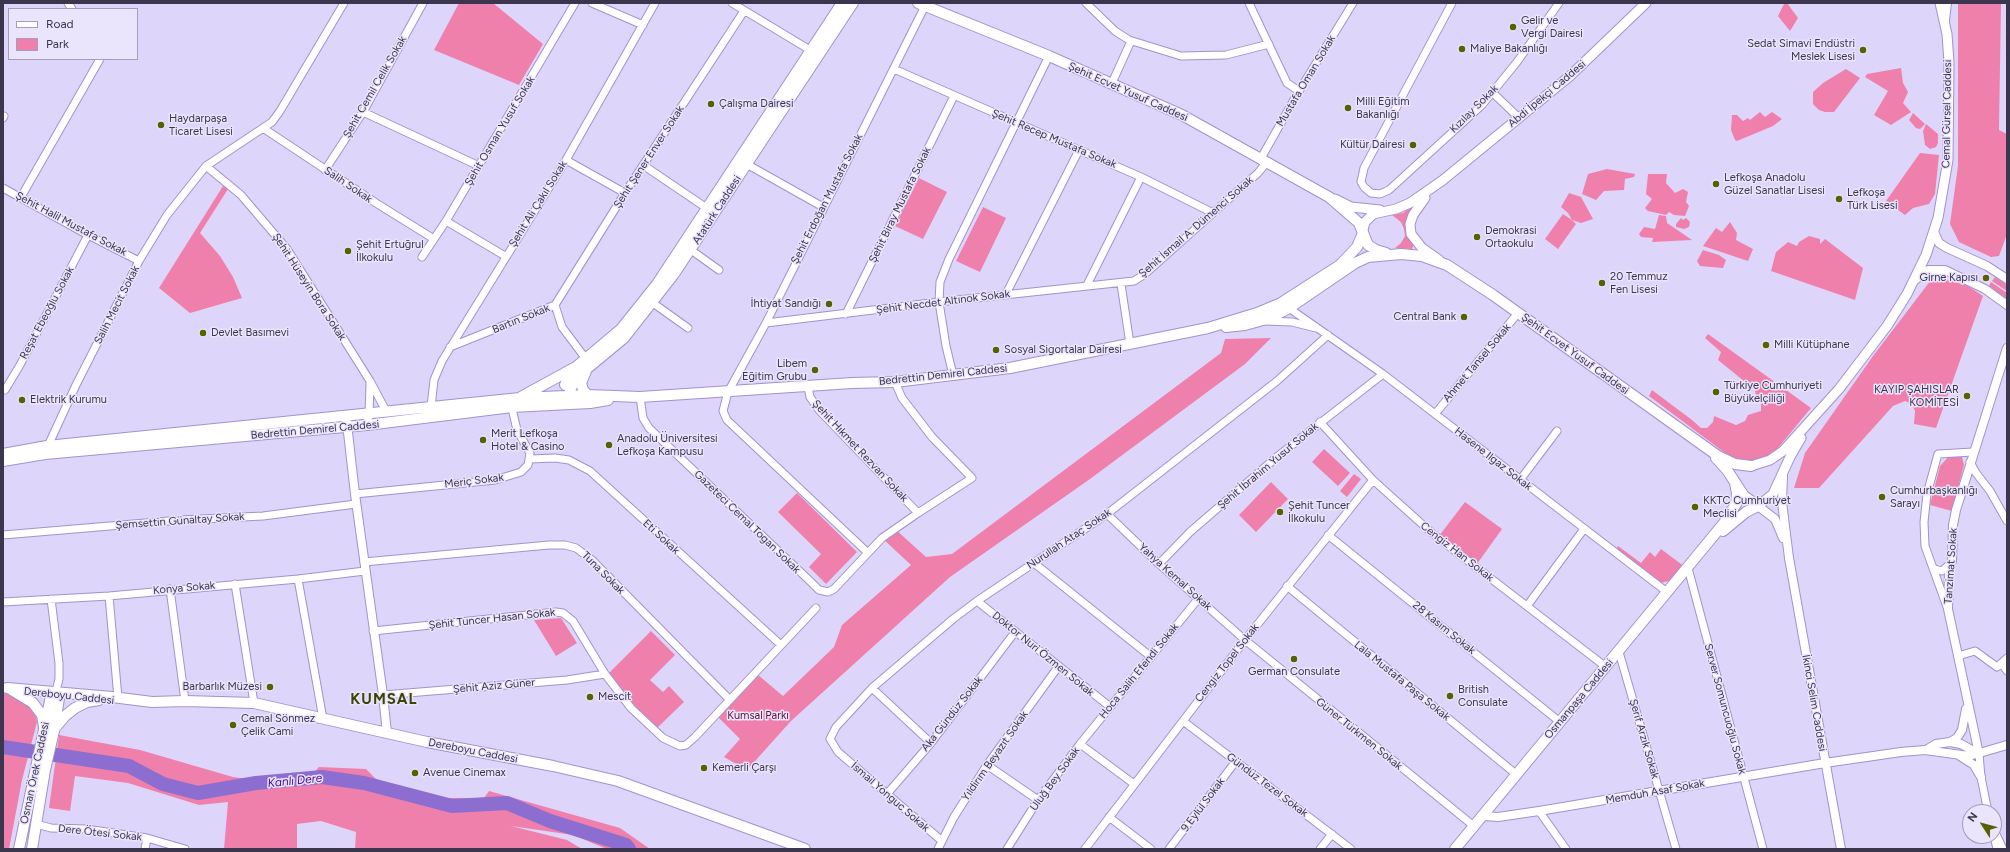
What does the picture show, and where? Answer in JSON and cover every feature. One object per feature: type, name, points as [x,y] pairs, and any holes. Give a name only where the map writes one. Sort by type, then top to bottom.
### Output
[{"type":"main road","name":"Atatürk Caddesi","points":[[743,162],[810,50],[842,3]]},
{"type":"main road","name":"Atatürk Caddesi","points":[[564,400],[574,381],[587,363],[614,336],[639,307],[711,211],[853,3]]},
{"type":"main road","name":"Abdi İpekçi Caddesi","points":[[1363,231],[1365,222],[1370,216],[1387,210],[1396,209],[1416,200],[1443,180],[1519,118],[1600,48],[1646,3]]},
{"type":"main road","name":"Cemal Gürsel Caddesi","points":[[1751,466],[1763,463],[1777,456],[1819,412],[1872,347],[1914,282],[1934,232],[1944,190],[1948,160],[1950,87],[1948,46],[1945,20],[1940,3]]},
{"type":"main road","name":"Şehit Ecvet Yusuf Caddesi","points":[[922,4],[1049,56],[1168,108],[1329,197],[1352,207],[1387,210]]},
{"type":"main road","name":"Abdi İpekçi Caddesi","points":[[1443,180],[1413,214],[1410,228],[1412,237],[1422,248],[1447,265]]},
{"type":"main road","name":"Şehit Ecvet Yusuf Caddesi","points":[[1329,197],[1353,216],[1363,231]]},
{"type":"main road","name":"Atatürk Caddesi","points":[[564,400],[567,380],[577,366],[587,363],[618,343],[653,303],[691,250],[711,211]]},
{"type":"main road","points":[[1363,231],[1366,241],[1372,248],[1396,254]]},
{"type":"main road","name":"Bedrettin Demirel Caddesi","points":[[564,400],[588,395],[640,397],[894,382],[1010,368],[1208,328],[1285,305],[1346,261],[1357,247],[1363,231]]},
{"type":"main road","name":"Şehit Ecvet Yusuf Caddesi","points":[[1396,254],[1418,255],[1447,265],[1518,313],[1701,445],[1730,462],[1751,466]]},
{"type":"main road","name":"Bedrettin Demirel Caddesi","points":[[1208,328],[1237,327],[1258,322],[1355,263],[1373,256],[1396,254]]},
{"type":"main road","points":[[587,363],[581,383],[583,390],[588,395]]},
{"type":"main road","points":[[514,401],[577,366]]},
{"type":"main road","name":"Bedrettin Demirel Caddesi","points":[[3,461],[46,450],[346,415],[514,401],[564,400],[590,403],[626,397]]},
{"type":"main road","name":"Bedrettin Demirel Caddesi","points":[[3,454],[363,426],[514,401]]},
{"type":"main road","name":"Cemal Gürsel Caddesi","points":[[1758,506],[1773,494],[1794,450],[1819,412]]},
{"type":"main road","name":"Şehit Ecvet Yusuf Caddesi","points":[[1701,445],[1724,466],[1744,496],[1758,506]]},
{"type":"main road","name":"Osmanpaşa Caddesi","points":[[1455,849],[1475,827],[1704,549],[1734,509],[1737,494],[1735,483]]},
{"type":"main road","name":"Osmanpaşa Caddesi","points":[[1704,549],[1740,517],[1758,506]]},
{"type":"main road","points":[[5,687],[33,703],[42,715],[48,734],[75,708],[87,702],[99,700]]},
{"type":"main road","name":"Dereboyu Caddesi","points":[[5,687],[113,702],[131,700]]},
{"type":"main road","name":"Dereboyu Caddesi","points":[[55,695],[70,694],[152,702],[185,701],[254,703],[427,742],[553,766],[618,781],[805,849]]},
{"type":"main road","name":"Osman Örek Caddesi","points":[[19,849],[40,770],[55,695]]},
{"type":"main road","name":"Osman Örek Caddesi","points":[[32,849],[36,824],[40,770]]},
{"type":"street","name":"Salih Mecit Sokak","points":[[46,450],[139,261],[170,211],[206,166],[272,122],[344,3]]},
{"type":"street","name":"Şehit Cemil Celik Sokak","points":[[326,170],[363,112],[423,3]]},
{"type":"street","name":"Şehit Osman Yusuf Sokak","points":[[422,257],[446,221],[575,3]]},
{"type":"street","points":[[592,3],[643,25]]},
{"type":"street","name":"Şehit Ali Çakıl Sokak","points":[[431,407],[434,380],[442,361],[505,256],[566,160],[655,3]]},
{"type":"street","points":[[732,3],[810,50]]},
{"type":"street","points":[[1086,3],[1115,31],[1131,41],[1181,56],[1226,55],[1269,44]]},
{"type":"street","points":[[1249,3],[1288,83],[1299,91]]},
{"type":"street","name":"Mustafa Oman Sokak","points":[[1263,161],[1299,91],[1353,3]]},
{"type":"street","name":"Kızılay Sokak","points":[[1452,3],[1364,168],[1361,182],[1371,193],[1380,194],[1389,190],[1482,105],[1517,62],[1559,3]]},
{"type":"street","points":[[1945,20],[1947,3]]},
{"type":"street","name":"Şehit Erdoğan Mustafa Sokak","points":[[867,552],[727,420],[723,411],[728,392],[766,323],[823,206],[894,69],[922,4]]},
{"type":"street","name":"Şehit Şener Enver Sokak","points":[[555,305],[643,165],[744,11]]},
{"type":"street","points":[[1112,83],[1131,41]]},
{"type":"street","points":[[953,375],[946,346],[939,302],[940,282],[949,259],[1049,56]]},
{"type":"street","points":[[21,197],[99,60]]},
{"type":"street","name":"Şehit Recep Mustafa Sokak","points":[[894,69],[1141,177],[1213,213]]},
{"type":"street","points":[[1493,93],[1519,118]]},
{"type":"street","name":"Şehit Biray Mustafa Sokak","points":[[846,314],[954,96]]},
{"type":"street","points":[[363,112],[479,166]]},
{"type":"street","name":"Salih Sokak","points":[[263,128],[434,239]]},
{"type":"street","points":[[1006,294],[1079,150]]},
{"type":"street","points":[[566,160],[625,193]]},
{"type":"street","name":"Şehit İsmail A. Dümenci Sokak","points":[[1121,284],[1134,281],[1145,274],[1258,172],[1263,161]]},
{"type":"street","points":[[743,162],[823,206]]},
{"type":"street","points":[[643,165],[711,211]]},
{"type":"street","name":"Şehit Hüseyin Bora Sokak","points":[[206,166],[241,195],[287,249],[370,381],[386,411]]},
{"type":"street","points":[[1087,285],[1141,177]]},
{"type":"street","name":"Şehit Halil Mustafa Sokak","points":[[3,188],[88,235],[139,261]]},
{"type":"street","points":[[446,221],[505,256]]},
{"type":"street","points":[[1934,232],[1939,243],[1987,266],[2006,278]]},
{"type":"street","name":"Reşat Ebeoğlu Sokak","points":[[5,390],[20,365],[88,235]]},
{"type":"street","points":[[691,250],[719,270]]},
{"type":"street","points":[[1914,282],[1928,270],[1945,270],[1985,289],[2007,305]]},
{"type":"street","points":[[1121,284],[1130,344]]},
{"type":"street","name":"Şehit Necdet Altınok Sokak","points":[[766,323],[1087,285],[1121,284]]},
{"type":"street","points":[[653,303],[688,328]]},
{"type":"street","name":"Bartın Sokak","points":[[450,347],[555,305],[562,327],[587,363]]},
{"type":"street","name":"Hasene Ilgaz Sokak","points":[[1285,305],[1383,374],[1668,592]]},
{"type":"street","name":"Ahmet Tansel Sokak","points":[[1435,414],[1518,313]]},
{"type":"street","name":"Hasene Ilgaz Sokak","points":[[1258,322],[1292,322],[1318,328]]},
{"type":"street","name":"Nurullah Ataç Sokak","points":[[838,752],[831,743],[832,733],[872,688],[925,641],[977,601],[1107,514],[1270,386],[1328,335]]},
{"type":"street","name":"Tanzimat Sokak","points":[[1986,804],[1981,777],[1979,754],[1967,705],[1948,609],[1949,573],[1952,562],[1953,525],[1973,452],[2007,348]]},
{"type":"street","name":"Şehit İbrahim Yusuf Sokak","points":[[1159,564],[1190,532],[1320,422],[1383,374]]},
{"type":"street","points":[[349,452],[352,436],[363,426],[370,413],[370,381]]},
{"type":"street","points":[[867,552],[882,538],[972,478],[932,437],[902,398],[894,382]]},
{"type":"street","name":"Şehit Hıkmet Rezvan Sokak","points":[[808,387],[810,397],[819,410],[918,513]]},
{"type":"street","name":"Gazeteci Cemal Togan Sokak","points":[[640,397],[643,418],[649,428],[819,590],[828,592],[838,585],[867,552]]},
{"type":"street","points":[[514,401],[515,424],[528,450],[530,459]]},
{"type":"street","points":[[346,415],[354,494],[366,571],[387,732]]},
{"type":"street","name":"Cengiz Han Sokak","points":[[1320,422],[1373,480],[1433,534],[1606,667]]},
{"type":"street","points":[[1520,480],[1557,431]]},
{"type":"street","points":[[1948,609],[1925,546],[1924,522],[1927,494],[1938,454],[1973,452]]},
{"type":"street","name":"Eti Sokak","points":[[530,459],[555,458],[569,460],[590,471],[781,645]]},
{"type":"street","name":"Meriç Sokak","points":[[354,494],[495,480],[521,472],[527,466],[530,459]]},
{"type":"street","points":[[1970,462],[1976,473],[1990,491],[2007,521]]},
{"type":"street","name":"İkinci Selim Caddesi","points":[[1783,473],[1782,502],[1789,558],[1841,849]]},
{"type":"street","name":"Cengiz Topel Sokak","points":[[1085,849],[1244,640],[1373,480]]},
{"type":"street","name":"Şemsettin Günaltay Sokak","points":[[3,535],[181,520],[263,516],[356,504]]},
{"type":"street","name":"İkinci Selim Caddesi","points":[[1758,506],[1769,513],[1777,522],[1789,558]]},
{"type":"street","name":"Yahya Kemal Sokak","points":[[1107,514],[1159,564],[1244,640]]},
{"type":"street","points":[[1528,606],[1584,529]]},
{"type":"street","name":"28 Kasım Sokak","points":[[1328,535],[1560,722]]},
{"type":"street","name":"Tuna Sokak","points":[[364,562],[549,545],[565,545],[576,548],[592,560],[729,700]]},
{"type":"street","points":[[1934,569],[1942,571],[1952,562]]},
{"type":"street","points":[[1034,563],[1150,656]]},
{"type":"street","name":"Server Somuncuoğlu Sokak","points":[[1688,568],[1762,849]]},
{"type":"street","name":"Konya Sokak","points":[[3,602],[109,596],[170,589],[298,579],[366,571]]},
{"type":"street","points":[[298,579],[323,719]]},
{"type":"street","points":[[236,584],[254,703]]},
{"type":"street","name":"Lala Mustafa Paşa Sokak","points":[[1288,586],[1517,775]]},
{"type":"street","points":[[170,589],[185,701]]},
{"type":"street","points":[[109,596],[118,698]]},
{"type":"street","points":[[51,599],[59,663],[59,679],[55,695]]},
{"type":"street","name":"Hoca Salih Efendi Sokak","points":[[1080,744],[1109,706],[1198,599]]},
{"type":"street","name":"Doktor Nuri Özmen Sokak","points":[[977,601],[1109,706]]},
{"type":"street","points":[[729,700],[816,608]]},
{"type":"street","name":"Şehit Tuncer Hasan Sokak","points":[[373,631],[559,612],[566,614],[573,621],[605,674],[631,708],[660,736],[680,746],[686,745],[690,742],[729,700]]},
{"type":"street","name":"Aka Gündüz Sokak","points":[[887,794],[931,743],[1015,632]]},
{"type":"street","name":"Güner Türkmen Sokak","points":[[1244,640],[1475,827]]},
{"type":"street","points":[[1958,656],[1975,651],[1992,665],[1997,667],[2005,661],[2007,671]]},
{"type":"street","name":"Şerif Arzık Sokak","points":[[1619,652],[1676,849]]},
{"type":"street","name":"Yıldirım Beyazıt Sokak","points":[[938,849],[987,765],[1058,666]]},
{"type":"street","name":"Şehit Aziz Güner","points":[[383,695],[567,680],[605,674]]},
{"type":"street","points":[[872,688],[931,743]]},
{"type":"street","points":[[1950,742],[1957,738],[1962,730],[1967,705]]},
{"type":"street","name":"Gündüz Tezel Sokak","points":[[1183,721],[1351,849]]},
{"type":"street","points":[[1925,750],[1936,744],[1950,742],[1961,744],[1979,754]]},
{"type":"street","name":"Uluğ Bey Sokak","points":[[1007,849],[1038,800],[1080,744],[1134,784]]},
{"type":"street","points":[[1925,750],[1969,756],[2007,745]]},
{"type":"street","name":"Memduh Asaf Sokak","points":[[1484,816],[1498,816],[1539,811],[1660,792],[1825,763],[1925,750]]},
{"type":"street","name":"İsmail Yonguc Sokak","points":[[838,752],[942,841]]},
{"type":"street","points":[[1956,754],[1974,765],[1981,777]]},
{"type":"street","name":"9 Eylül Sokak","points":[[1169,849],[1236,761]]},
{"type":"street","points":[[987,765],[1038,800]]},
{"type":"street","points":[[1539,811],[1566,849]]},
{"type":"street","points":[[1109,817],[1152,849]]},
{"type":"street","name":"Dere Ötesi Sokak","points":[[36,824],[51,828],[86,829],[147,838],[186,849]]},
{"type":"street","points":[[1320,849],[1332,834]]},
{"type":"street","points":[[145,849],[147,838]]},
{"type":"green space","points":[[459,3],[493,3],[543,44],[519,85],[434,50]]},
{"type":"green space","points":[[1787,3],[1798,18],[1790,31],[1778,16],[1784,4]]},
{"type":"green space","points":[[1958,3],[2001,3],[1999,130],[2007,134],[2007,234],[1999,256],[1991,257],[1959,242],[1950,224],[1958,166]]},
{"type":"green space","points":[[1901,68],[1903,83],[1908,92],[1903,103],[1911,112],[1891,125],[1874,115],[1888,91],[1865,77],[1867,74]]},
{"type":"green space","points":[[1846,69],[1860,78],[1834,112],[1819,110],[1813,104],[1813,92],[1823,83]]},
{"type":"green space","points":[[1760,112],[1765,117],[1772,112],[1782,119],[1773,126],[1737,141],[1735,140],[1731,130],[1732,115],[1737,115],[1743,121],[1748,118],[1750,120]]},
{"type":"green space","points":[[1913,113],[1925,124],[1920,129],[1916,128],[1909,120]]},
{"type":"green space","points":[[1926,124],[1938,134],[1938,143],[1936,147],[1930,149],[1925,145],[1923,131]]},
{"type":"green space","points":[[1920,153],[1939,155],[1935,194],[1929,204],[1913,208],[1905,215],[1886,201]]},
{"type":"green space","points":[[1607,169],[1635,174],[1634,177],[1625,179],[1624,190],[1604,191],[1596,200],[1582,194],[1588,174]]},
{"type":"green space","points":[[1648,174],[1667,174],[1666,183],[1675,193],[1683,189],[1688,192],[1686,202],[1689,206],[1685,216],[1674,215],[1669,212],[1666,215],[1648,211],[1645,208],[1652,199],[1646,194]]},
{"type":"green space","points":[[919,178],[947,192],[923,239],[895,226]]},
{"type":"green space","points":[[223,186],[228,189],[200,233],[220,256],[233,277],[242,298],[190,313],[159,288]]},
{"type":"green space","points":[[1569,193],[1581,197],[1593,219],[1581,223],[1572,220],[1568,213],[1561,207]]},
{"type":"green space","points":[[1418,202],[1407,230],[1409,240],[1414,244],[1412,249],[1395,248],[1401,243],[1405,236],[1401,222],[1392,215],[1403,213]]},
{"type":"green space","points":[[983,207],[1006,218],[980,272],[956,261]]},
{"type":"green space","points":[[1563,214],[1576,224],[1558,249],[1545,239]]},
{"type":"green space","points":[[1659,215],[1666,216],[1667,223],[1692,240],[1652,242],[1653,238],[1641,237],[1639,234],[1644,227],[1655,229]]},
{"type":"green space","points":[[1681,218],[1683,220],[1686,218],[1690,222],[1689,227],[1684,229],[1676,227],[1676,224]]},
{"type":"green space","points":[[1730,222],[1737,233],[1736,240],[1753,249],[1748,261],[1703,246],[1716,228],[1722,232]]},
{"type":"green space","points":[[1809,236],[1820,239],[1820,244],[1825,239],[1863,268],[1855,300],[1771,271],[1776,252],[1788,242],[1797,246],[1799,242]]},
{"type":"green space","points":[[1703,250],[1719,255],[1726,260],[1723,268],[1700,266],[1697,261]]},
{"type":"green space","points":[[1934,276],[1968,286],[1983,296],[1936,428],[1914,424],[1915,411],[1912,404],[1905,401],[1893,406],[1819,488],[1794,488],[1805,453],[1873,356]]},
{"type":"green space","points":[[1995,277],[2007,285],[2007,291],[1992,281]]},
{"type":"green space","points":[[1991,282],[2007,293],[2007,299],[1989,286]]},
{"type":"green space","points":[[1708,334],[1811,408],[1773,454],[1758,461],[1737,462],[1649,396],[1652,390],[1701,428],[1707,428],[1713,422],[1714,416],[1736,425],[1745,421],[1748,415],[1761,411],[1761,402],[1757,400],[1755,390],[1718,360],[1721,352],[1705,338]]},
{"type":"green space","name":"Kumsal Parkı","points":[[1271,338],[1245,364],[1090,479],[950,577],[791,721],[747,770],[724,757],[740,739],[718,717],[757,674],[783,696],[834,647],[842,625],[911,565],[882,538],[895,529],[926,557],[952,554],[1221,353],[1225,339]]},
{"type":"green space","points":[[1324,449],[1350,473],[1338,486],[1312,462]]},
{"type":"green space","points":[[1950,455],[1962,457],[1964,465],[1952,511],[1930,505],[1940,466]]},
{"type":"green space","points":[[1354,474],[1361,479],[1347,497],[1340,491]]},
{"type":"green space","points":[[1271,482],[1288,499],[1256,532],[1239,515]]},
{"type":"green space","points":[[797,493],[857,552],[826,584],[809,567],[821,554],[778,512]]},
{"type":"green space","points":[[1465,502],[1502,529],[1477,564],[1439,536]]},
{"type":"green space","points":[[1618,546],[1641,563],[1650,552],[1655,557],[1661,549],[1685,567],[1675,580],[1659,583],[1616,549]]},
{"type":"green space","points":[[561,618],[577,643],[556,656],[534,620]]},
{"type":"green space","points":[[651,631],[675,655],[650,680],[663,692],[669,686],[684,702],[657,728],[606,676]]},
{"type":"green space","points":[[3,692],[17,694],[29,706],[36,717],[37,722],[22,780],[9,849],[3,849]]},
{"type":"green space","points":[[59,735],[140,750],[233,777],[301,786],[319,767],[366,769],[377,780],[447,798],[484,798],[489,791],[620,828],[650,849],[607,849],[573,835],[511,826],[567,840],[582,849],[355,849],[356,832],[321,821],[297,824],[297,849],[224,849],[228,802],[199,805],[128,783],[75,776],[70,811],[49,808]]},
{"type":"waterway","name":"Kanlı Dere","points":[[3,747],[129,766],[163,784],[198,793],[256,783],[322,777],[364,783],[452,806],[507,803],[550,821],[626,845],[629,849]]},
{"type":"place","name":"Gelir ve Vergi Dairesi","points":[[1513,27]]},
{"type":"place","name":"Maliye Bakanlığı","points":[[1462,49]]},
{"type":"place","name":"Sedat Simavi Endüstri Meslek Lisesi","points":[[1863,50]]},
{"type":"place","name":"Çalışma Dairesi","points":[[711,104]]},
{"type":"place","name":"Milli Eğitim Bakanlığı","points":[[1348,108]]},
{"type":"place","name":"Haydarpaşa Ticaret Lisesi","points":[[161,125]]},
{"type":"place","name":"Kültür Dairesi","points":[[1413,145]]},
{"type":"place","name":"Lefkoşa Anadolu Güzel Sanatlar Lisesi","points":[[1716,184]]},
{"type":"place","name":"Lefkoşa Türk Lisesi","points":[[1839,199]]},
{"type":"place","name":"Demokrasi Ortaokulu","points":[[1477,237]]},
{"type":"place","name":"Şehit Ertuğrul İlkokulu","points":[[348,251]]},
{"type":"place","name":"Girne Kapısı","points":[[1986,278]]},
{"type":"place","name":"20 Temmuz Fen Lisesi","points":[[1602,283]]},
{"type":"place","name":"İhtiyat Sandığı","points":[[829,304]]},
{"type":"place","name":"Central Bank","points":[[1464,317]]},
{"type":"place","name":"Devlet Basımevi","points":[[203,333]]},
{"type":"place","name":"Milli Kütüphane","points":[[1766,345]]},
{"type":"place","name":"Sosyal Sigortalar Dairesi","points":[[996,350]]},
{"type":"place","name":"Libem Eğitim Grubu","points":[[815,370]]},
{"type":"place","name":"Türkiye Cumhuriyeti Büyükelçiliği","points":[[1716,392]]},
{"type":"place","name":"KAYIP ŞAHISLAR KOMİTESİ","points":[[1967,396]]},
{"type":"place","name":"Elektrik Kurumu","points":[[22,400]]},
{"type":"place","name":"Merit Lefkoşa Hotel & Casino","points":[[483,440]]},
{"type":"place","name":"Anadolu Üniversitesi Lefkoşa Kampusu","points":[[609,445]]},
{"type":"place","name":"Cumhurbaşkanlığı Sarayı","points":[[1882,497]]},
{"type":"place","name":"KKTC Cumhuriyet Meclisi","points":[[1695,507]]},
{"type":"place","name":"Şehit Tuncer İlkokulu","points":[[1280,512]]},
{"type":"place","name":"German Consulate","points":[[1294,659]]},
{"type":"place","name":"Barbarlık Müzesi","points":[[270,687]]},
{"type":"place","name":"British Consulate","points":[[1450,696]]},
{"type":"place","name":"Mescit","points":[[590,697]]},
{"type":"place","name":"Cemal Sönmez Çelik Cami","points":[[233,725]]},
{"type":"place","name":"Kemerli Çarşı","points":[[704,768]]},
{"type":"place","name":"Avenue Cinemax","points":[[415,773]]},
{"type":"district","name":"KUMSAL","points":[[384,700]]}]
